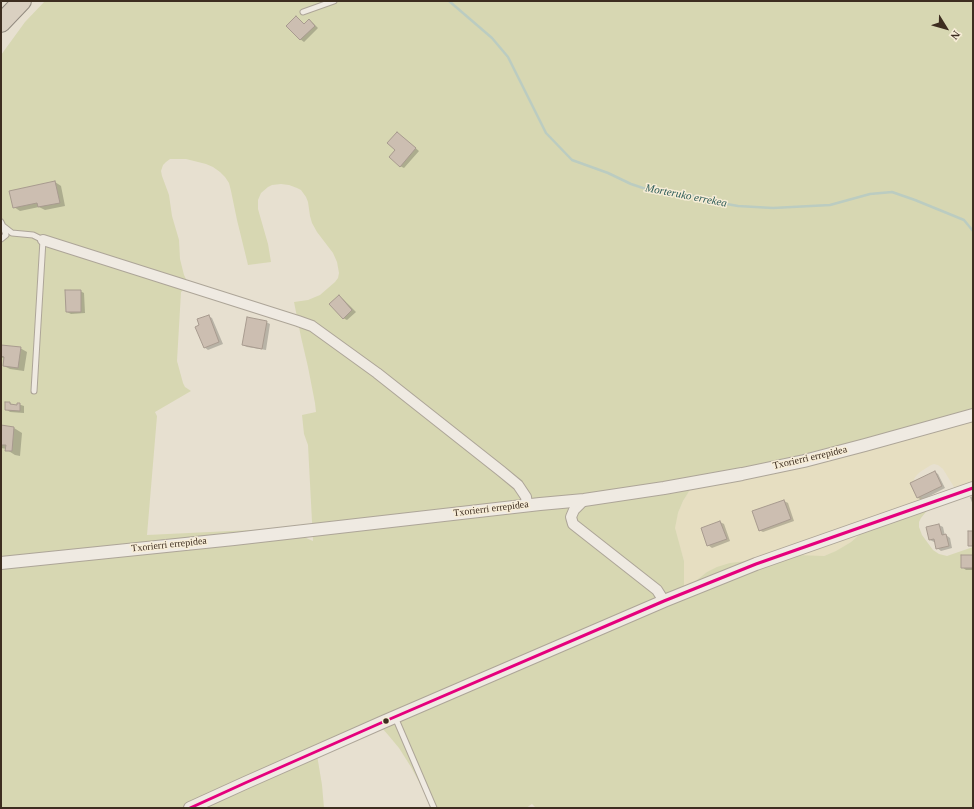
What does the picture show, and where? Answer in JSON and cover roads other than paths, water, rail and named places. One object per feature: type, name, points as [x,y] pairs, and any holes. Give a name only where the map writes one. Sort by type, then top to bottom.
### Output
[{"type":"highway","points":[[1,23],[22,1]]},
{"type":"street","points":[[43,240],[312,326],[377,374],[501,471],[518,486],[526,497],[527,505]]},
{"type":"street","name":"Txorierri errepidea","points":[[1,563],[584,500],[680,485],[804,461],[973,416]]},
{"type":"street","points":[[190,808],[395,717],[664,601],[756,564],[973,488]]},
{"type":"street","points":[[584,500],[574,510],[572,516],[573,524],[657,590],[664,601]]},
{"type":"lane","points":[[303,12],[334,1]]},
{"type":"lane","points":[[1,239],[6,235],[2,224]]},
{"type":"lane","points":[[2,224],[12,233],[33,235],[43,240],[34,391]]},
{"type":"lane","points":[[395,717],[434,808]]},
{"type":"waterway","name":"Morteruko errekea","points":[[449,1],[492,38],[508,57],[546,133],[572,160],[643,188],[710,198],[721,203],[738,206],[773,208],[830,205],[870,194],[892,192],[964,220],[973,231]]}]
